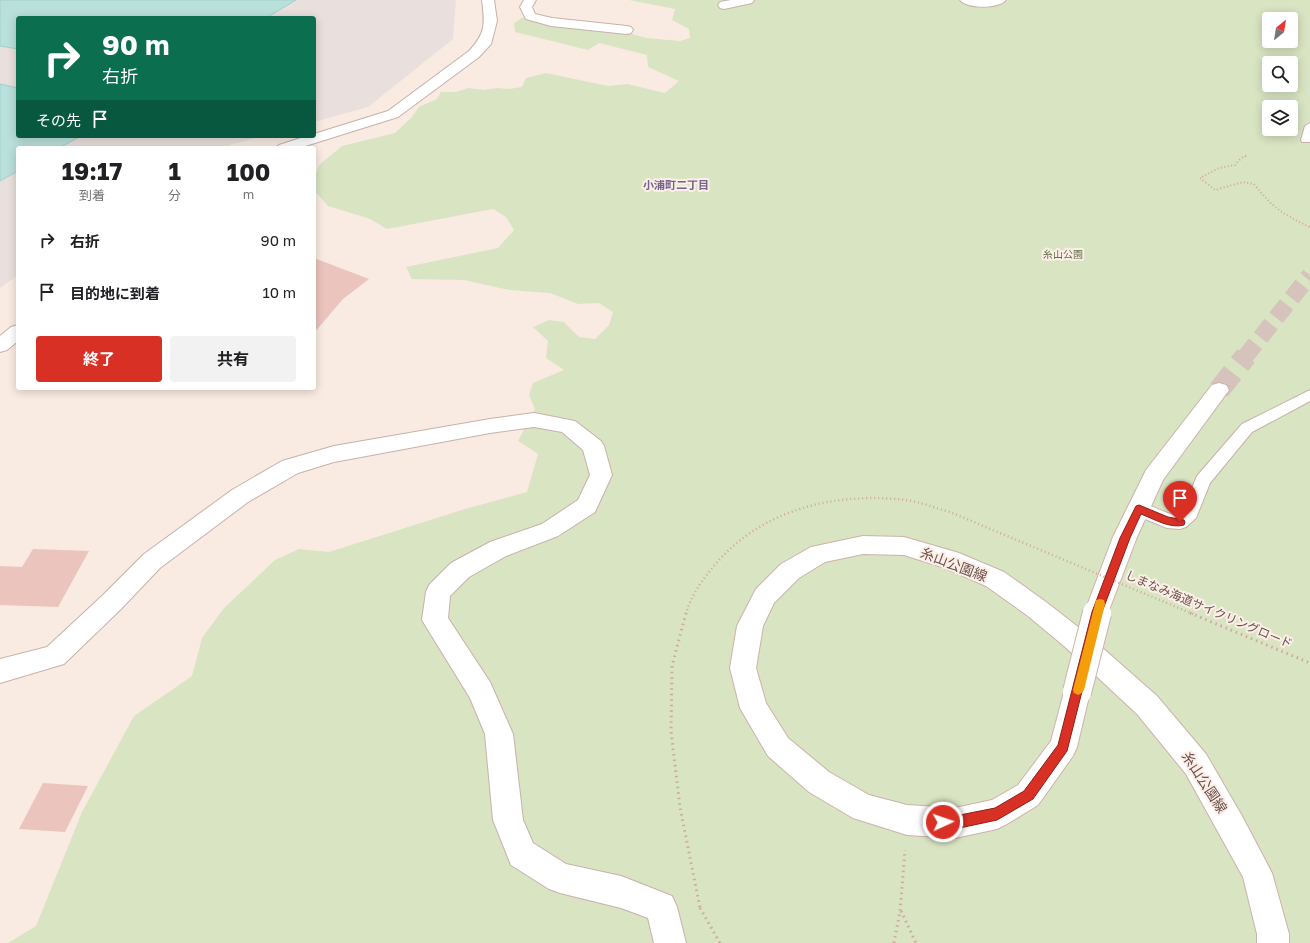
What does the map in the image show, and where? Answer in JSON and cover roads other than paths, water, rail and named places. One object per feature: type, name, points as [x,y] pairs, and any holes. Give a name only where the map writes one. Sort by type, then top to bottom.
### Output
[{"type":"street","points":[[290,146],[393,114],[474,54],[486,41],[491,21],[488,0]]},
{"type":"street","points":[[530,0],[526,7],[530,16],[551,22],[627,30]]},
{"type":"street","points":[[724,5],[748,0]]},
{"type":"street","points":[[966,0],[973,3],[988,3],[1000,0]]},
{"type":"street","points":[[0,346],[16,333]]},
{"type":"street","name":"糸山公園線","points":[[1219,390],[1154,476],[1125,538],[1097,612],[1078,692],[1063,747],[1028,795],[997,814],[955,822],[907,820],[863,808],[819,782],[778,747],[754,708],[743,668],[750,626],[765,596],[790,571],[819,554],[863,545],[904,546],[951,560],[995,580],[1037,609],[1073,638],[1147,705],[1196,764],[1257,873],[1273,934],[1273,943]]},
{"type":"street","points":[[0,671],[55,656],[112,602],[152,561],[240,496],[290,467],[334,454],[490,426],[534,420],[568,426],[593,446],[600,475],[587,506],[550,530],[498,549],[460,570],[438,592],[435,620],[481,691],[498,734],[508,820],[522,854],[560,878],[621,892],[661,907],[670,943]]},
{"type":"lane","points":[[1306,140],[1310,126]]},
{"type":"lane","points":[[1139,508],[1167,521],[1180,522],[1190,513],[1203,480],[1247,428],[1310,395]]},
{"type":"water","points":[[0,0],[296,0],[269,16],[16,16],[16,49],[0,46]]},
{"type":"water","points":[[0,84],[16,88],[16,138],[77,138],[63,146],[16,146],[16,172],[0,181]]},
{"type":"tunnel","points":[[1245,357],[1310,275]]},
{"type":"tunnel","points":[[1219,390],[1246,356]]},
{"type":"district","name":"小浦町二丁目","points":[[676,184]]},
{"type":"park label","name":"糸山公園","points":[[1063,254]]}]
